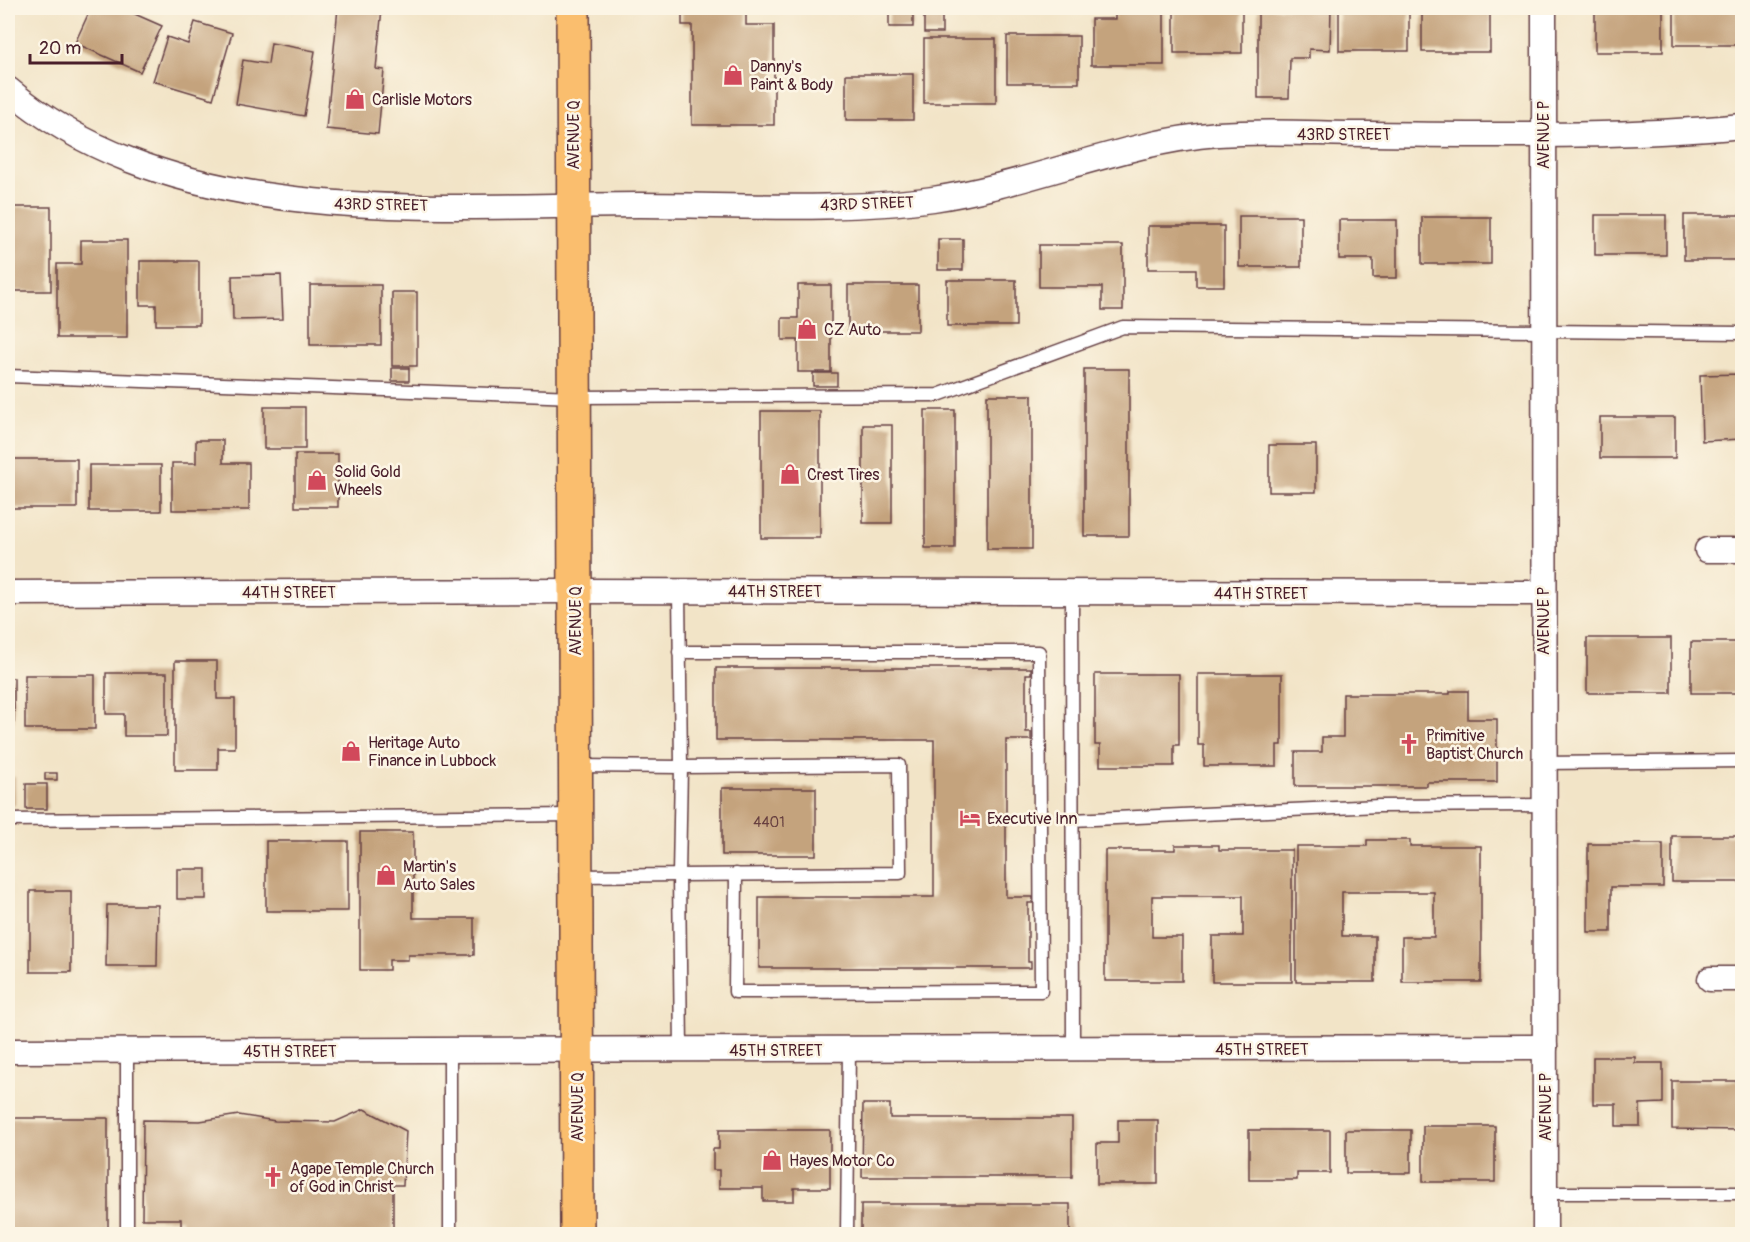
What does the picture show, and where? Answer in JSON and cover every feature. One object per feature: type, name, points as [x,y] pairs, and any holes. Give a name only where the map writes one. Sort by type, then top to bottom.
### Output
[{"type":"highway","name":"AVENUE Q","points":[[573,8],[577,1234]]},
{"type":"street","name":"AVENUE P","points":[[1544,8],[1545,1234]]},
{"type":"street","name":"43RD STREET","points":[[8,89],[34,111],[92,143],[156,168],[233,190],[338,205],[874,205],[929,200],[990,189],[1129,149],[1221,134],[1543,135],[1666,133],[1743,126]]},
{"type":"street","points":[[1707,550],[1743,550]]},
{"type":"street","name":"44TH STREET","points":[[8,593],[1543,592]]},
{"type":"street","points":[[1710,979],[1743,979]]},
{"type":"street","name":"45TH STREET","points":[[8,1051],[1545,1047]]},
{"type":"lane","points":[[8,376],[573,397],[938,395],[1123,327],[1743,333]]},
{"type":"lane","points":[[678,591],[681,767],[679,874],[681,1050]]},
{"type":"lane","points":[[1072,592],[1073,1049]]},
{"type":"lane","points":[[679,652],[1039,652],[1041,991],[735,992],[736,874]]},
{"type":"lane","points":[[1543,763],[1743,761]]},
{"type":"lane","points":[[576,766],[900,765],[900,873],[576,876]]},
{"type":"lane","points":[[1072,820],[1379,806],[1543,805]]},
{"type":"lane","points":[[8,819],[575,815]]},
{"type":"lane","points":[[847,1234],[849,1049]]},
{"type":"lane","points":[[450,1050],[450,1234]]},
{"type":"lane","points":[[126,1051],[127,1234]]},
{"type":"lane","points":[[1545,1193],[1743,1193]]},
{"type":"building","points":[[91,8],[121,8],[162,26],[140,72],[75,43]]},
{"type":"building","name":"Carlisle Motors","points":[[338,8],[382,8],[376,69],[384,70],[378,134],[326,129]]},
{"type":"building","name":"Danny's Paint & Body","points":[[682,8],[746,8],[746,25],[774,25],[774,125],[692,125],[692,25],[682,25]]},
{"type":"building","points":[[889,8],[913,8],[913,27],[889,27]]},
{"type":"building","points":[[924,8],[942,8],[942,33],[924,33]]},
{"type":"building","points":[[1115,8],[1164,8],[1164,65],[1091,65],[1091,19],[1115,19]]},
{"type":"building","points":[[1174,8],[1242,8],[1242,53],[1174,53]]},
{"type":"building","points":[[1258,8],[1331,8],[1330,50],[1309,49],[1309,58],[1290,58],[1289,98],[1258,98]]},
{"type":"building","points":[[1339,8],[1409,8],[1409,51],[1339,51]]},
{"type":"building","points":[[1422,8],[1490,8],[1490,52],[1422,52]]},
{"type":"building","points":[[1595,8],[1663,8],[1663,52],[1595,52]]},
{"type":"building","points":[[1674,8],[1742,8],[1742,45],[1674,45]]},
{"type":"building","points":[[195,22],[232,33],[213,99],[153,81],[167,37],[188,44]]},
{"type":"building","points":[[1007,36],[1079,36],[1079,83],[1007,83]]},
{"type":"building","points":[[924,39],[996,39],[996,103],[924,103]]},
{"type":"building","points":[[271,43],[315,51],[304,116],[236,104],[243,60],[268,64]]},
{"type":"building","points":[[846,74],[913,74],[913,120],[846,120]]},
{"type":"building","points":[[8,207],[51,207],[51,291],[8,291]]},
{"type":"building","points":[[1595,215],[1666,215],[1666,255],[1595,255]]},
{"type":"building","points":[[1684,215],[1742,215],[1742,260],[1684,260]]},
{"type":"building","points":[[1239,216],[1301,216],[1301,267],[1239,267]]},
{"type":"building","points":[[1422,217],[1491,217],[1491,264],[1422,264]]},
{"type":"building","points":[[1339,220],[1397,220],[1397,278],[1373,278],[1373,259],[1339,259]]},
{"type":"building","points":[[1148,226],[1224,226],[1224,286],[1196,286],[1196,269],[1148,269]]},
{"type":"building","points":[[938,239],[963,239],[963,270],[938,270]]},
{"type":"building","points":[[81,240],[127,240],[127,338],[57,338],[57,264],[81,264]]},
{"type":"building","points":[[1039,245],[1123,245],[1123,310],[1102,310],[1102,287],[1039,287]]},
{"type":"building","points":[[140,261],[199,261],[199,325],[156,325],[156,305],[140,305]]},
{"type":"building","points":[[281,275],[283,319],[233,320],[232,276]]},
{"type":"building","points":[[947,280],[1016,280],[1016,326],[947,326]]},
{"type":"building","points":[[310,285],[381,285],[381,345],[310,345]]},
{"type":"building","name":"CZ Auto","points":[[798,285],[831,285],[831,372],[798,372],[798,340],[782,340],[782,318],[798,318]]},
{"type":"building","points":[[848,285],[918,285],[918,331],[848,331]]},
{"type":"building","points":[[392,292],[417,292],[417,366],[392,366]]},
{"type":"building","points":[[392,368],[409,368],[409,381],[392,381]]},
{"type":"building","points":[[1084,369],[1129,369],[1129,536],[1084,536]]},
{"type":"building","points":[[813,373],[837,373],[837,386],[813,386]]},
{"type":"building","points":[[1742,374],[1742,439],[1702,441],[1700,375]]},
{"type":"building","points":[[987,395],[1032,395],[1032,549],[987,549]]},
{"type":"building","name":"Solid Gold Wheels","points":[[264,407],[305,407],[305,449],[264,449]]},
{"type":"building","points":[[925,410],[955,410],[955,548],[925,548]]},
{"type":"building","name":"Crest Tires","points":[[761,411],[820,411],[820,538],[761,538]]},
{"type":"building","points":[[1600,417],[1675,417],[1675,458],[1600,458]]},
{"type":"building","points":[[863,425],[892,425],[892,523],[863,523]]},
{"type":"building","points":[[196,440],[223,440],[223,463],[249,463],[249,510],[172,510],[172,463],[196,463]]},
{"type":"building","points":[[1269,445],[1316,445],[1316,492],[1269,492]]},
{"type":"building","name":"Solid Gold Wheels","points":[[295,454],[338,454],[338,507],[295,507]]},
{"type":"building","points":[[8,459],[77,459],[77,508],[8,508]]},
{"type":"building","points":[[89,465],[161,465],[161,511],[89,511]]},
{"type":"building","points":[[1587,638],[1671,638],[1671,693],[1587,693]]},
{"type":"building","points":[[1691,642],[1742,642],[1742,693],[1691,693]]},
{"type":"building","points":[[175,661],[217,661],[217,699],[235,699],[235,748],[218,748],[218,770],[175,770]]},
{"type":"building","name":"Executive Inn","points":[[716,668],[1031,668],[1031,674],[1026,674],[1026,732],[1031,732],[1031,740],[1006,740],[1006,897],[1033,897],[1033,903],[1028,903],[1028,962],[1031,962],[1031,968],[759,968],[759,897],[934,897],[934,740],[716,740]]},
{"type":"building","points":[[106,673],[167,673],[167,736],[124,736],[124,714],[106,714]]},
{"type":"building","points":[[1095,674],[1179,674],[1179,745],[1174,745],[1174,766],[1100,766],[1100,745],[1095,745]]},
{"type":"building","points":[[1198,674],[1282,674],[1282,745],[1277,745],[1277,766],[1204,766],[1204,745],[1198,745]]},
{"type":"building","points":[[25,675],[95,675],[95,729],[25,729]]},
{"type":"building","points":[[8,678],[14,678],[14,722],[8,722]]},
{"type":"building","name":"Primitive Baptist Church","points":[[1450,691],[1468,691],[1468,719],[1497,719],[1497,782],[1427,782],[1427,786],[1295,786],[1295,752],[1322,752],[1322,737],[1343,737],[1343,694],[1450,694]]},
{"type":"building","points":[[45,773],[57,773],[57,780],[45,780]]},
{"type":"building","points":[[8,777],[15,777],[15,805],[8,805]]},
{"type":"building","points":[[26,784],[47,784],[47,809],[26,809]]},
{"type":"building","points":[[722,788],[816,788],[816,855],[722,855]]},
{"type":"building","name":"Martin's Auto Sales","points":[[360,832],[413,832],[413,918],[474,918],[474,955],[408,955],[408,960],[389,960],[389,970],[360,970]]},
{"type":"building","points":[[1672,836],[1742,836],[1742,882],[1672,882]]},
{"type":"building","points":[[1367,840],[1410,840],[1410,846],[1481,846],[1481,982],[1402,982],[1402,937],[1434,937],[1434,892],[1342,892],[1342,936],[1375,936],[1375,982],[1296,982],[1296,846],[1367,846]]},
{"type":"building","points":[[266,841],[348,841],[348,911],[266,911]]},
{"type":"building","points":[[1588,844],[1663,844],[1663,887],[1611,887],[1611,932],[1588,932]]},
{"type":"building","points":[[1175,845],[1219,845],[1219,850],[1292,850],[1292,982],[1212,982],[1212,936],[1243,936],[1243,896],[1152,896],[1152,937],[1182,937],[1182,981],[1105,981],[1105,850],[1175,850]]},
{"type":"building","points":[[177,869],[206,869],[206,899],[177,899]]},
{"type":"building","points":[[30,891],[71,891],[71,972],[30,972]]},
{"type":"building","points":[[107,905],[158,905],[157,966],[106,966]]},
{"type":"building","points":[[1593,1057],[1635,1057],[1635,1063],[1663,1063],[1663,1103],[1640,1104],[1640,1126],[1616,1126],[1616,1104],[1593,1104]]},
{"type":"building","points":[[1672,1081],[1742,1081],[1742,1130],[1672,1129]]},
{"type":"building","points":[[863,1104],[890,1104],[890,1118],[1072,1118],[1072,1177],[862,1177]]},
{"type":"building","name":"Agape Temple Church of God in Christ","points":[[364,1109],[406,1131],[403,1185],[393,1185],[393,1234],[181,1234],[181,1219],[142,1219],[143,1120],[200,1121],[239,1115],[275,1121],[335,1122]]},
{"type":"building","points":[[8,1118],[108,1118],[108,1234],[8,1234]]},
{"type":"building","points":[[1118,1120],[1158,1120],[1158,1184],[1097,1184],[1097,1143],[1118,1143]]},
{"type":"building","points":[[1423,1126],[1495,1126],[1495,1182],[1423,1182]]},
{"type":"building","name":"Hayes Motor Co","points":[[719,1130],[830,1130],[830,1188],[794,1188],[794,1201],[763,1201],[763,1188],[719,1188],[719,1170],[713,1170],[713,1149],[719,1149]]},
{"type":"building","points":[[1249,1130],[1330,1130],[1330,1173],[1297,1173],[1297,1180],[1249,1180]]},
{"type":"building","points":[[1346,1130],[1411,1130],[1411,1173],[1346,1173]]},
{"type":"building","points":[[861,1204],[1070,1204],[1070,1234],[861,1234]]},
{"type":"building","points":[[1423,1231],[1449,1231],[1449,1234],[1423,1234]]},
{"type":"place","name":"Danny's Paint & Body","points":[[733,75]]},
{"type":"place","name":"Carlisle Motors","points":[[355,99]]},
{"type":"place","name":"CZ Auto","points":[[807,329]]},
{"type":"place","name":"Crest Tires","points":[[790,474]]},
{"type":"place","name":"Solid Gold Wheels","points":[[317,480]]},
{"type":"place","name":"Primitive Baptist Church","points":[[1409,744]]},
{"type":"place","name":"Heritage Auto Finance in Lubbock","points":[[351,751]]},
{"type":"place","name":"Executive Inn","points":[[970,818]]},
{"type":"place","name":"Martin's Auto Sales","points":[[386,875]]},
{"type":"place","name":"Hayes Motor Co","points":[[772,1160]]},
{"type":"place","name":"Agape Temple Church of God in Christ","points":[[273,1177]]}]
